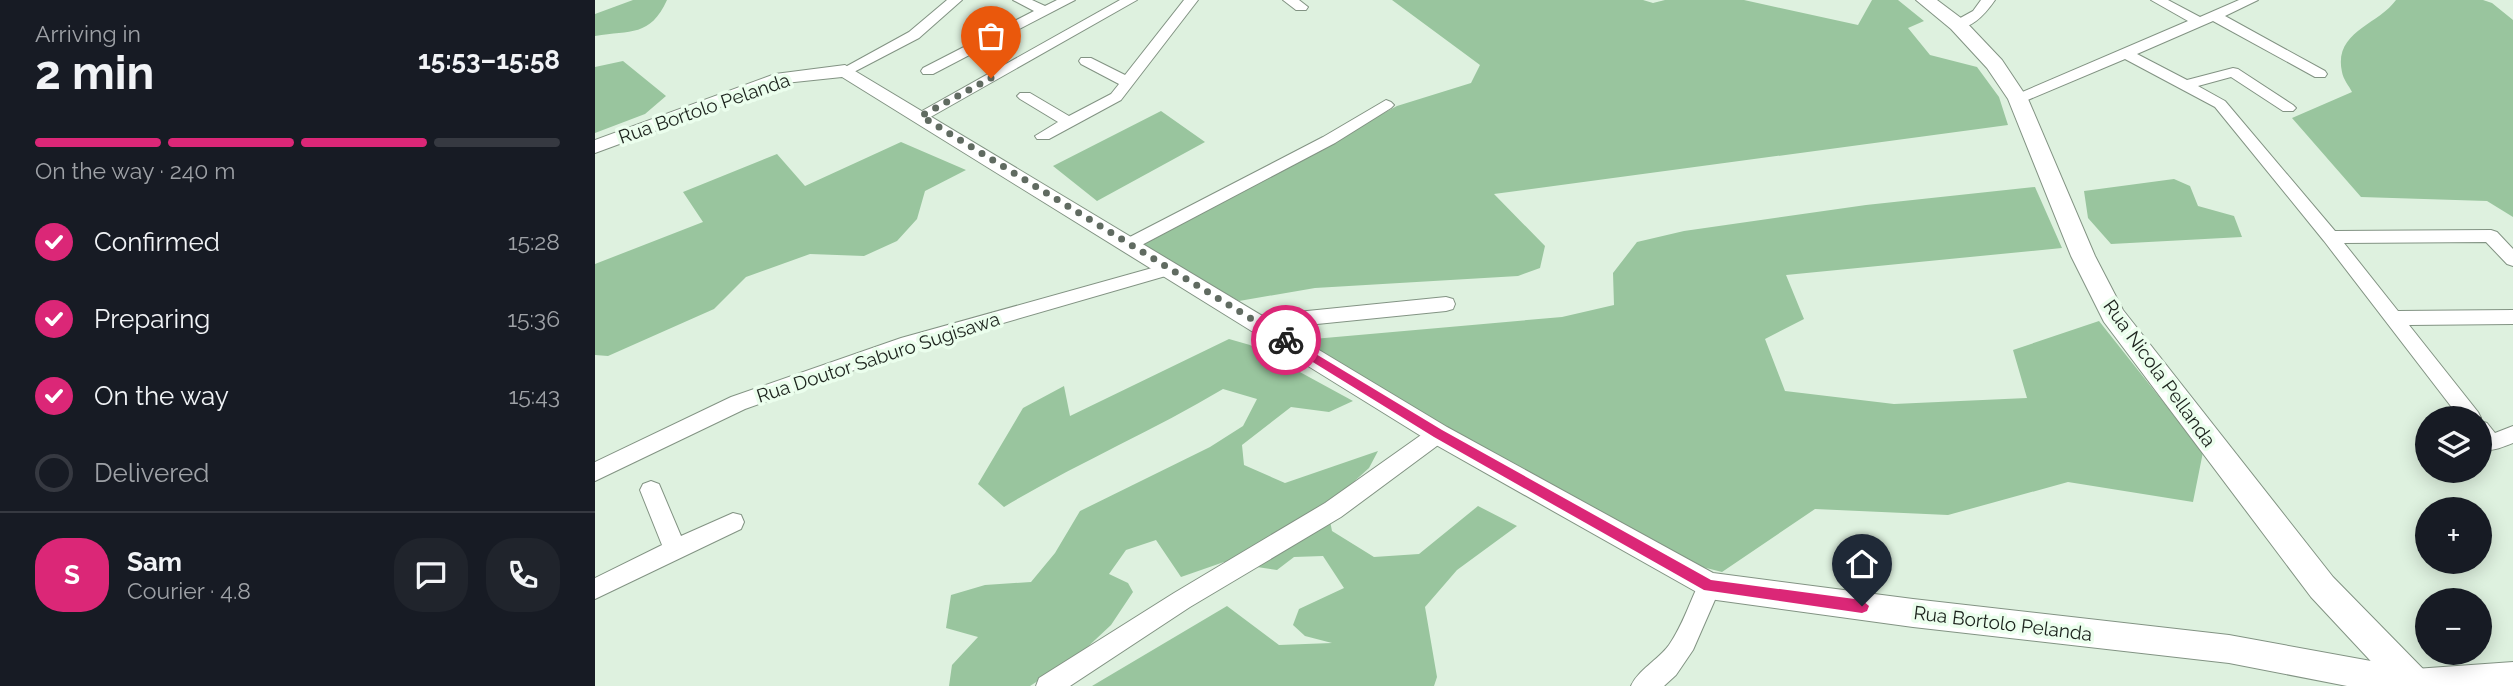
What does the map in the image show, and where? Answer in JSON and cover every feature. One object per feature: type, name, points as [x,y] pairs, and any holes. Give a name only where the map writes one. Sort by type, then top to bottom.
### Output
[{"type":"main road","name":"Rua Nicola Pellanda","points":[[1925,0],[1972,13],[1995,64],[2018,99],[2083,256],[2113,315],[2322,587],[2416,685]]},
{"type":"street","points":[[845,71],[914,35],[955,0]]},
{"type":"street","points":[[1020,0],[1046,12]]},
{"type":"street","points":[[928,71],[1068,0]]},
{"type":"street","points":[[921,116],[1130,0]]},
{"type":"street","points":[[1043,136],[1116,97],[1191,0]]},
{"type":"street","points":[[1972,13],[1988,0]]},
{"type":"street","points":[[2158,0],[2207,19]]},
{"type":"street","points":[[2173,0],[2320,74]]},
{"type":"street","points":[[2018,99],[2251,0]]},
{"type":"street","points":[[2132,52],[2220,104],[2330,237],[2463,406]]},
{"type":"street","points":[[1087,61],[1127,82]]},
{"type":"street","name":"Rua Bortolo Pelanda","points":[[595,147],[782,78],[845,71],[1438,433],[1709,586],[1913,613],[2229,649],[2416,685],[2513,677]]},
{"type":"street","points":[[2190,86],[2233,72],[2288,108]]},
{"type":"street","points":[[1025,96],[1069,122]]},
{"type":"street","points":[[1130,244],[1305,153],[1386,104]]},
{"type":"street","points":[[2330,237],[2491,236],[2513,260]]},
{"type":"street","name":"Rua Doutor Saburo Sugisawa","points":[[595,472],[738,403],[881,352],[1170,269]]},
{"type":"street","points":[[1258,323],[1446,304]]},
{"type":"street","points":[[2393,318],[2513,317]]},
{"type":"street","points":[[1048,686],[1182,600],[1333,510],[1438,433]]},
{"type":"street","points":[[2492,443],[2513,434]]},
{"type":"street","points":[[651,490],[675,549]]},
{"type":"street","points":[[595,589],[733,522]]},
{"type":"street","points":[[1643,686],[1669,666],[1685,643],[1709,586]]},
{"type":"green space","points":[[633,0],[667,0],[654,20],[638,30],[595,36],[595,14]]},
{"type":"green space","points":[[1392,0],[1643,0],[1653,3],[1665,0],[1744,0],[1858,25],[1872,0],[1898,0],[1924,21],[1908,28],[1930,55],[1977,67],[1999,97],[2008,125],[1494,194],[1545,246],[1540,268],[1518,276],[1315,288],[1239,301],[1138,244],[1397,106],[1471,83],[1480,65]]},
{"type":"green space","points":[[2396,0],[2483,0],[2492,3],[2513,20],[2513,217],[2487,201],[2361,197],[2292,118],[2352,92],[2342,72],[2341,58],[2344,47],[2350,38]]},
{"type":"green space","points":[[623,61],[666,96],[645,114],[595,133],[595,67]]},
{"type":"green space","points":[[1161,111],[1205,142],[1097,201],[1053,166]]},
{"type":"green space","points":[[901,142],[966,170],[925,191],[917,219],[897,241],[864,256],[810,254],[746,277],[714,309],[608,356],[595,355],[595,264],[703,222],[683,192],[777,154],[805,186]]},
{"type":"green space","points":[[2174,179],[2190,186],[2198,206],[2234,216],[2242,237],[2111,244],[2088,218],[2084,191]]},
{"type":"green space","points":[[2035,187],[2062,248],[1786,275],[1804,319],[1765,339],[1785,391],[1894,404],[2027,398],[2013,350],[2099,321],[2203,452],[2193,502],[2068,482],[1948,515],[1815,509],[1722,572],[1663,557],[1302,340],[1562,317],[1614,305],[1613,273],[1637,242],[1684,231],[1866,205]]},
{"type":"green space","points":[[1229,339],[1250,345],[1353,401],[1329,412],[1291,407],[1242,445],[1244,465],[1285,483],[1378,451],[1369,468],[1327,506],[1332,531],[1374,557],[1419,554],[1478,506],[1517,526],[1457,570],[1425,607],[1437,677],[1434,686],[1092,686],[1227,606],[1279,645],[1332,643],[1305,636],[1293,625],[1299,609],[1344,588],[1323,556],[1294,557],[1277,570],[1224,562],[1181,577],[1156,540],[1126,550],[1109,574],[1128,583],[1133,592],[1111,625],[1080,654],[1030,686],[949,686],[952,665],[978,637],[946,628],[951,595],[985,585],[1031,582],[1055,553],[1080,511],[1210,447],[1243,426],[1257,399],[1223,389],[1004,507],[978,484],[1023,408],[1064,386],[1070,416]]},
{"type":"way so far","points":[[991,78],[921,116],[1286,340]]},
{"type":"route","points":[[1286,340],[1438,433],[1709,586],[1862,606]]}]
